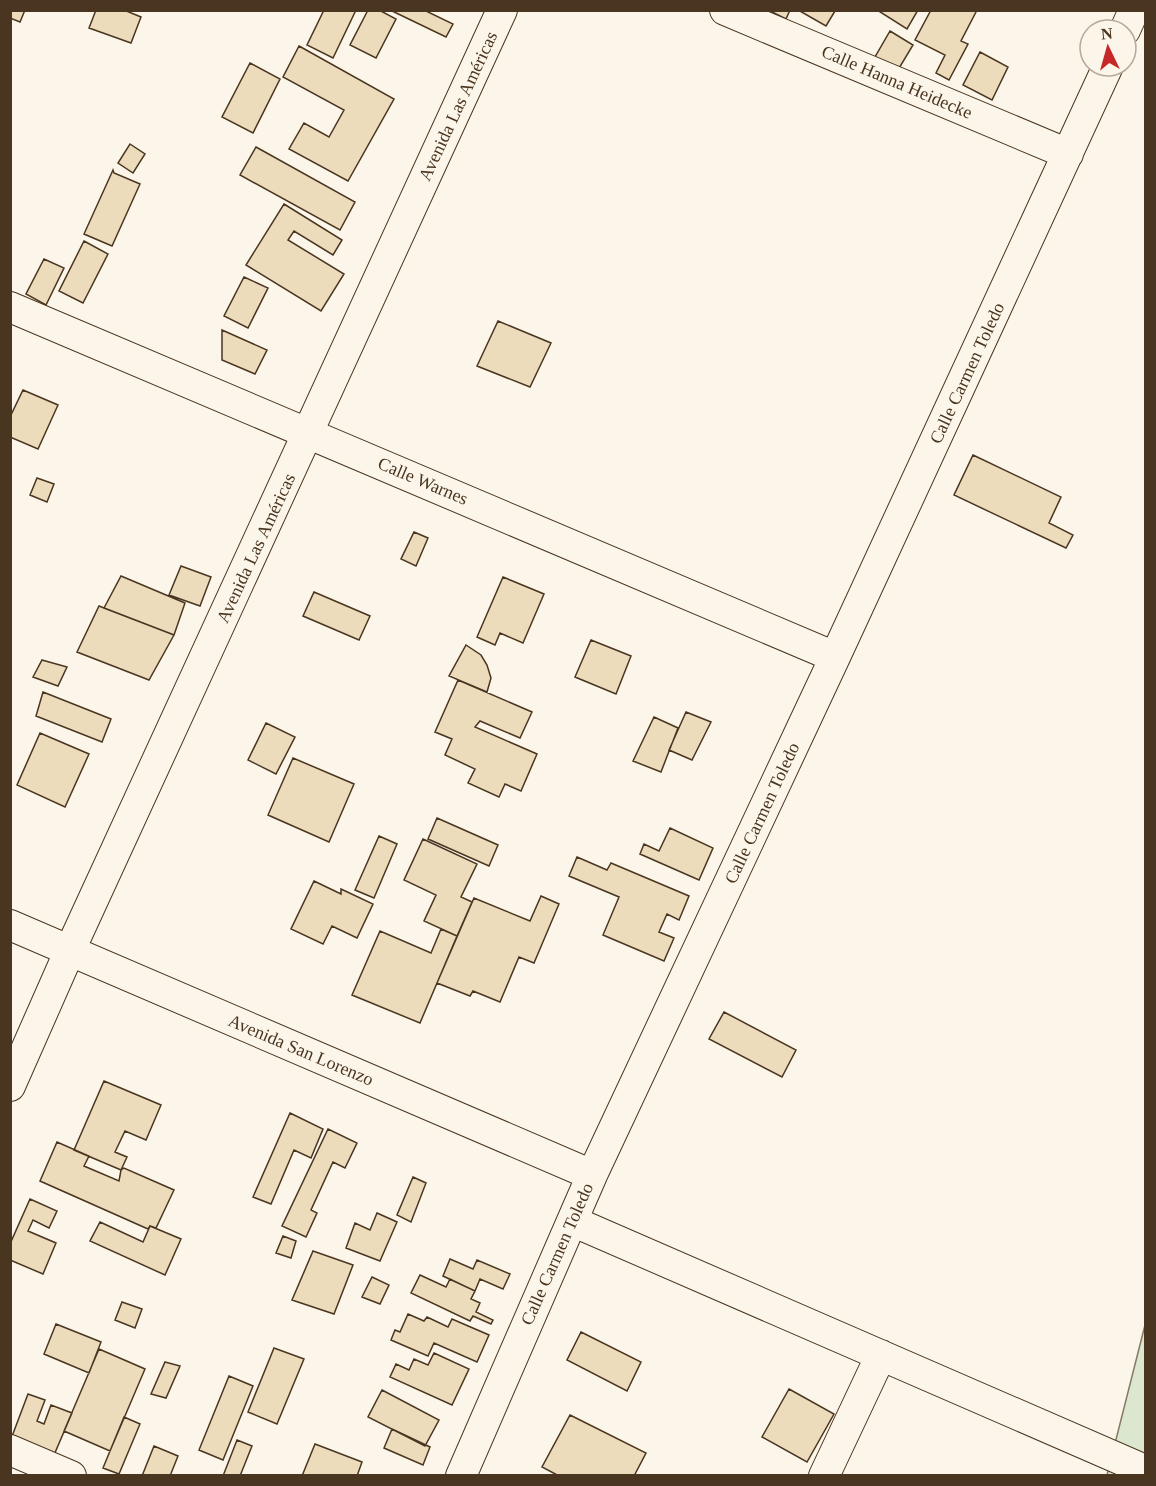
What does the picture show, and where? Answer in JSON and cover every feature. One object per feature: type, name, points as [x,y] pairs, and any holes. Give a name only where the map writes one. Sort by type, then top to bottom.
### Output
[{"type":"street","name":"Avenida Las Américas","points":[[10,1086],[70,950],[502,10]]},
{"type":"street","name":"Calle Hanna Heidecke","points":[[725,10],[1068,154]]},
{"type":"street","name":"Calle Carmen Toledo","points":[[461,1476],[592,1175],[1103,78]]},
{"type":"street","name":"Calle Warnes","points":[[10,307],[835,657]]},
{"type":"street","name":"Avenida San Lorenzo","points":[[10,924],[592,1175]]},
{"type":"street","points":[[572,1221],[1138,1467],[1146,1474]]},
{"type":"street","points":[[824,1476],[881,1355]]},
{"type":"street","points":[[10,1450],[71,1476]]},
{"type":"green space","points":[[1145,1325],[1145,1475],[1107,1475]]},
{"type":"building","points":[[10,10],[25,10],[20,22],[10,18]]},
{"type":"building","points":[[96,10],[124,10],[141,17],[131,43],[89,28]]},
{"type":"building","points":[[324,10],[356,10],[333,58],[307,45]]},
{"type":"building","points":[[368,10],[379,10],[396,19],[376,58],[350,45]]},
{"type":"building","points":[[390,10],[424,10],[453,24],[446,37]]},
{"type":"building","points":[[768,10],[790,10],[786,19]]},
{"type":"building","points":[[798,10],[834,10],[835,11],[826,26]]},
{"type":"building","points":[[877,10],[918,10],[907,29]]},
{"type":"building","points":[[931,10],[977,10],[961,41],[968,44],[949,80],[936,73],[945,55],[915,40]]},
{"type":"building","points":[[890,31],[913,45],[898,70],[875,57]]},
{"type":"building","points":[[299,46],[394,99],[348,181],[289,149],[304,123],[329,137],[344,110],[283,77]]},
{"type":"building","points":[[980,52],[1008,67],[992,100],[963,85]]},
{"type":"building","points":[[250,63],[280,79],[253,133],[222,117]]},
{"type":"building","points":[[130,144],[145,154],[133,173],[118,163]]},
{"type":"building","points":[[256,147],[355,202],[340,230],[240,175]]},
{"type":"building","points":[[113,170],[114,173],[140,184],[112,246],[84,234]]},
{"type":"building","points":[[284,204],[342,240],[333,255],[294,231],[288,240],[344,274],[321,311],[246,265]]},
{"type":"building","points":[[84,241],[108,254],[83,303],[59,291]]},
{"type":"building","points":[[44,259],[64,268],[46,305],[26,294]]},
{"type":"building","points":[[244,277],[268,288],[248,328],[224,316]]},
{"type":"building","points":[[498,321],[551,343],[530,387],[477,366]]},
{"type":"building","points":[[222,330],[267,350],[255,374],[222,360]]},
{"type":"building","points":[[23,390],[58,405],[38,449],[10,437],[10,417]]},
{"type":"building","points":[[973,455],[1061,497],[1049,523],[1073,535],[1066,548],[954,495]]},
{"type":"building","points":[[37,478],[54,484],[47,502],[30,495]]},
{"type":"building","points":[[414,532],[428,538],[416,566],[401,559]]},
{"type":"building","points":[[181,566],[211,577],[200,606],[169,595]]},
{"type":"building","points":[[121,576],[185,603],[174,635],[104,608]]},
{"type":"building","points":[[503,577],[544,594],[523,643],[500,633],[495,645],[477,637]]},
{"type":"building","points":[[314,592],[370,616],[359,640],[303,616]]},
{"type":"building","points":[[99,606],[174,635],[149,680],[77,652]]},
{"type":"building","points":[[591,640],[631,656],[616,694],[575,677]]},
{"type":"building","points":[[466,645],[481,655],[487,665],[491,678],[487,692],[449,676]]},
{"type":"building","points":[[42,660],[67,667],[58,686],[33,677]]},
{"type":"building","points":[[458,680],[532,712],[520,738],[480,721],[475,727],[537,754],[521,791],[505,784],[499,797],[468,783],[475,769],[445,755],[452,739],[435,732]]},
{"type":"building","points":[[43,692],[111,719],[102,742],[36,716]]},
{"type":"building","points":[[686,712],[711,722],[692,760],[669,750]]},
{"type":"building","points":[[654,717],[678,728],[661,772],[633,761]]},
{"type":"building","points":[[266,723],[295,737],[276,774],[248,760]]},
{"type":"building","points":[[40,733],[89,754],[65,807],[17,785]]},
{"type":"building","points":[[293,758],[354,784],[329,842],[268,815]]},
{"type":"building","points":[[437,818],[498,845],[489,866],[428,839]]},
{"type":"building","points":[[670,828],[713,848],[699,880],[640,854],[644,844],[659,851]]},
{"type":"building","points":[[379,836],[397,844],[374,898],[355,890]]},
{"type":"building","points":[[423,839],[477,864],[461,897],[472,902],[457,936],[424,921],[436,895],[404,880]]},
{"type":"building","points":[[577,857],[607,870],[611,863],[689,896],[679,920],[667,914],[659,932],[674,938],[664,961],[603,935],[619,897],[569,876]]},
{"type":"building","points":[[314,881],[341,894],[341,889],[373,904],[357,938],[332,926],[323,944],[291,929]]},
{"type":"building","points":[[541,896],[559,904],[534,963],[519,957],[500,1002],[473,991],[470,996],[437,983],[474,898],[530,921]]},
{"type":"building","points":[[441,929],[457,936],[420,1023],[352,995],[380,931],[431,953]]},
{"type":"building","points":[[724,1012],[796,1050],[782,1077],[709,1039]]},
{"type":"building","points":[[104,1081],[161,1105],[146,1140],[125,1131],[115,1152],[127,1157],[121,1170],[74,1150]]},
{"type":"building","points":[[290,1113],[323,1129],[311,1158],[294,1150],[271,1204],[253,1197]]},
{"type":"building","points":[[328,1129],[357,1143],[345,1168],[333,1162],[311,1210],[317,1213],[306,1237],[282,1226]]},
{"type":"building","points":[[57,1142],[89,1156],[84,1166],[119,1181],[121,1170],[124,1168],[174,1190],[156,1228],[150,1226],[148,1229],[40,1181]]},
{"type":"building","points":[[413,1177],[426,1183],[411,1222],[397,1215]]},
{"type":"building","points":[[30,1199],[57,1211],[49,1228],[33,1220],[28,1231],[56,1243],[43,1274],[10,1260],[10,1244]]},
{"type":"building","points":[[377,1213],[397,1222],[380,1261],[346,1248],[355,1223],[370,1230]]},
{"type":"building","points":[[100,1222],[143,1242],[150,1226],[181,1239],[165,1275],[90,1241]]},
{"type":"building","points":[[283,1236],[296,1241],[291,1258],[276,1253]]},
{"type":"building","points":[[313,1251],[353,1265],[334,1314],[292,1300]]},
{"type":"building","points":[[450,1259],[473,1269],[477,1260],[510,1274],[503,1289],[480,1279],[475,1291],[443,1276]]},
{"type":"building","points":[[420,1275],[446,1287],[450,1279],[475,1291],[471,1299],[480,1303],[476,1312],[493,1320],[491,1324],[473,1316],[470,1321],[411,1293]]},
{"type":"building","points":[[372,1277],[389,1285],[380,1304],[362,1297]]},
{"type":"building","points":[[122,1302],[142,1309],[135,1328],[115,1320]]},
{"type":"building","points":[[408,1314],[424,1321],[427,1317],[448,1327],[452,1319],[489,1335],[477,1362],[434,1343],[428,1356],[391,1340],[395,1330],[400,1332]]},
{"type":"building","points":[[56,1324],[101,1342],[89,1373],[44,1354]]},
{"type":"building","points":[[581,1332],[641,1362],[627,1391],[567,1360]]},
{"type":"building","points":[[274,1348],[304,1359],[277,1424],[248,1412]]},
{"type":"building","points":[[99,1349],[145,1369],[110,1451],[64,1431]]},
{"type":"building","points":[[434,1353],[469,1369],[452,1405],[390,1377],[396,1364],[409,1370],[414,1359],[428,1365]]},
{"type":"building","points":[[165,1362],[180,1366],[166,1398],[151,1394]]},
{"type":"building","points":[[229,1376],[253,1386],[223,1460],[199,1450]]},
{"type":"building","points":[[789,1389],[834,1414],[807,1462],[762,1437]]},
{"type":"building","points":[[382,1390],[439,1420],[425,1446],[368,1417]]},
{"type":"building","points":[[28,1394],[45,1400],[37,1421],[44,1424],[51,1405],[72,1413],[54,1455],[11,1439]]},
{"type":"building","points":[[570,1415],[646,1453],[634,1476],[559,1476],[542,1467]]},
{"type":"building","points":[[124,1417],[140,1424],[119,1474],[103,1468]]},
{"type":"building","points":[[392,1429],[430,1447],[423,1465],[384,1448]]},
{"type":"building","points":[[237,1440],[252,1446],[240,1476],[223,1476]]},
{"type":"building","points":[[315,1444],[362,1462],[357,1476],[302,1476]]},
{"type":"building","points":[[154,1446],[178,1456],[170,1476],[142,1476]]}]
